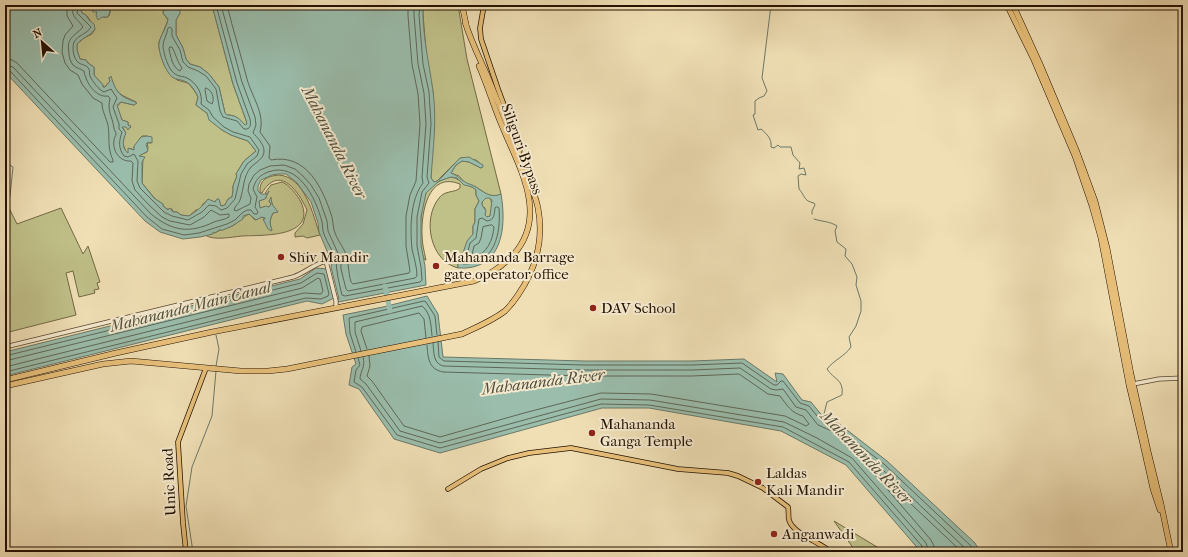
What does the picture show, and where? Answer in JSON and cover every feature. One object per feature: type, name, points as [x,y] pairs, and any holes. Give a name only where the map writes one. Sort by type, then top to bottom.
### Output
[{"type":"highway","name":"Siliguri Bypass","points":[[338,308],[483,278],[502,266],[519,247],[527,234],[530,226],[531,208],[526,186],[469,40],[462,5]]},
{"type":"highway","points":[[1007,5],[1034,60],[1080,169],[1101,238],[1113,286]]},
{"type":"highway","points":[[1013,5],[1040,64],[1077,152],[1088,182],[1104,237],[1131,385],[1146,451],[1160,499],[1171,552]]},
{"type":"highway","points":[[5,386],[103,364],[131,361],[222,370],[268,371],[327,361],[462,334],[487,323],[505,310],[513,303],[530,275],[539,247],[540,226],[538,208],[519,156],[474,48],[465,22]]},
{"type":"highway","points":[[5,380],[116,353],[212,332],[338,308]]},
{"type":"main road","points":[[484,5],[480,28],[481,39],[520,148],[519,156]]},
{"type":"main road","name":"Unic Road","points":[[186,552],[183,529],[178,442],[207,368]]},
{"type":"main road","points":[[448,489],[481,469],[508,458],[522,454],[561,449],[580,449],[678,468],[721,472],[745,479],[771,493],[788,507],[788,518],[792,526],[831,552]]},
{"type":"street","points":[[5,347],[293,277],[326,260],[338,308]]},
{"type":"street","points":[[1131,385],[1159,379],[1183,378]]},
{"type":"green space","points":[[112,5],[212,5],[233,84],[246,120],[247,124],[245,126],[238,118],[225,113],[219,87],[209,74],[200,67],[190,64],[186,59],[183,48],[176,35],[176,20],[180,13],[173,6],[166,8],[163,11],[168,20],[159,42],[159,48],[164,65],[177,80],[188,83],[194,90],[198,97],[196,105],[207,113],[210,120],[231,135],[248,141],[256,151],[244,161],[236,174],[237,176],[233,186],[232,197],[228,199],[225,205],[221,206],[219,200],[217,199],[215,202],[208,200],[200,209],[196,210],[189,216],[181,215],[177,212],[173,212],[172,209],[167,209],[163,206],[163,204],[156,200],[142,183],[143,157],[138,156],[147,152],[147,143],[151,143],[147,136],[142,136],[134,147],[134,150],[131,148],[128,153],[126,152],[123,142],[125,133],[122,127],[131,127],[128,125],[128,122],[122,120],[117,107],[121,102],[134,105],[136,102],[120,93],[115,88],[109,77],[110,81],[105,87],[103,87],[94,75],[94,67],[86,60],[80,59],[77,50],[77,44],[92,34],[95,29],[88,17],[82,13],[81,10],[90,6],[92,10],[101,16],[106,17],[109,16]]},
{"type":"green space","points":[[423,5],[458,5],[467,59],[501,194],[497,196],[488,195],[476,187],[465,183],[459,176],[451,173],[456,165],[462,161],[469,162],[481,168],[483,166],[476,160],[460,158],[437,181],[434,182],[431,178],[433,92],[427,63]]},
{"type":"green space","points":[[279,175],[288,177],[302,190],[311,208],[320,235],[307,238],[303,236],[295,237],[295,233],[303,224],[307,210],[297,192],[286,182],[280,180],[274,181],[268,185],[262,193],[260,192],[261,184],[265,179],[271,176]]},
{"type":"green space","points":[[451,177],[458,179],[475,189],[479,201],[475,209],[473,234],[458,260],[458,268],[448,264],[441,257],[435,248],[430,228],[434,207],[441,195],[458,190],[460,188],[460,184],[449,182],[440,183],[429,196],[425,206],[422,226],[422,241],[426,260],[422,255],[420,238],[422,207],[426,193],[430,187],[444,179]]},
{"type":"green space","points":[[282,182],[295,193],[301,202],[304,214],[301,222],[295,228],[274,234],[228,238],[213,238],[205,235],[230,227],[249,214],[255,220],[262,217],[265,218],[263,219],[271,231],[271,217],[273,213],[278,212],[273,207],[271,200],[269,201],[271,204],[270,207],[262,208],[259,207],[259,201],[266,198],[267,194],[265,193],[271,185]]},
{"type":"green space","points":[[487,197],[490,198],[492,205],[490,216],[487,217],[485,215],[485,208],[482,206],[482,202]]},
{"type":"green space","points":[[9,208],[17,224],[61,208],[83,254],[88,246],[100,282],[97,283],[99,289],[94,290],[95,293],[79,297],[73,271],[66,273],[76,315],[5,333],[5,211]]},
{"type":"green space","points":[[834,521],[882,550],[884,552],[856,552]]},
{"type":"water","points":[[5,5],[112,5],[108,17],[102,17],[98,20],[96,15],[97,12],[93,12],[90,6],[87,9],[81,10],[82,13],[86,15],[94,24],[95,29],[77,44],[80,59],[86,60],[94,67],[94,75],[103,87],[105,87],[110,81],[109,78],[111,76],[119,93],[137,103],[134,105],[121,102],[117,105],[122,120],[128,122],[128,125],[131,126],[128,130],[126,127],[122,127],[126,133],[123,141],[124,149],[128,153],[128,148],[134,150],[134,146],[141,137],[152,137],[152,143],[148,142],[146,144],[148,151],[139,156],[145,157],[142,162],[142,183],[154,198],[163,204],[163,206],[168,210],[170,208],[173,212],[189,216],[200,208],[208,199],[215,202],[219,199],[221,206],[225,205],[228,199],[232,197],[233,186],[237,176],[236,174],[244,161],[256,151],[248,141],[231,135],[209,120],[207,113],[196,105],[198,97],[191,85],[172,77],[169,74],[161,56],[159,47],[159,43],[168,19],[163,13],[165,8],[173,6],[180,10],[176,20],[176,35],[183,48],[186,59],[190,64],[200,67],[209,74],[219,87],[225,113],[238,118],[245,125],[247,124],[246,120],[233,84],[212,5],[423,5],[425,38],[435,113],[431,178],[434,182],[437,181],[460,158],[469,157],[483,165],[481,168],[469,162],[462,161],[456,165],[451,173],[487,194],[493,196],[501,194],[503,220],[502,233],[498,245],[493,255],[484,262],[473,267],[458,268],[458,260],[463,253],[467,241],[473,234],[475,209],[479,201],[476,195],[476,190],[472,187],[464,185],[457,178],[451,177],[439,181],[426,193],[421,217],[421,245],[425,266],[426,285],[338,302],[337,300],[339,299],[331,267],[332,263],[319,232],[318,223],[311,202],[297,183],[286,174],[272,175],[261,180],[258,186],[258,191],[261,194],[267,194],[269,191],[265,199],[259,201],[260,208],[266,206],[269,207],[271,204],[269,201],[271,197],[272,204],[278,212],[273,213],[271,217],[271,231],[268,229],[263,219],[265,218],[262,217],[256,220],[249,214],[243,216],[243,219],[232,226],[219,230],[215,233],[213,232],[213,234],[200,237],[183,239],[160,232],[145,221],[5,72]],"holes":[[[486,198],[492,200],[490,216],[487,217],[485,215],[486,211],[482,205],[482,202]]]},
{"type":"water","points":[[304,253],[308,256],[306,263],[298,263],[298,257]]},
{"type":"water","points":[[316,268],[327,269],[334,298],[322,304],[307,301],[5,376],[5,352],[300,279]]},
{"type":"water","points":[[427,296],[438,314],[443,357],[584,361],[692,361],[744,359],[777,382],[775,373],[783,374],[802,400],[811,402],[824,418],[838,423],[887,461],[975,543],[980,552],[921,552],[846,465],[781,431],[649,408],[602,408],[440,453],[394,439],[359,389],[349,385],[352,367],[356,364],[346,334],[343,315]]},
{"type":"waterway","points":[[771,5],[762,78],[767,91],[764,96],[755,101],[755,114],[753,115],[758,130],[761,129],[770,139],[771,147],[774,148],[778,145],[780,147],[791,147],[793,155],[800,163],[799,169],[804,168],[806,175],[801,174],[798,176],[799,189],[808,201],[814,203],[815,205],[812,214]]},
{"type":"waterway","points":[[5,162],[13,167],[10,196],[8,200]]},
{"type":"waterway","points":[[814,219],[829,222],[837,226],[835,231],[837,242],[846,249],[845,256],[852,264],[857,277],[856,285],[861,301],[861,311],[856,326],[849,337],[851,347],[827,369],[840,383],[842,395],[827,402],[823,418]]},
{"type":"waterway","name":"Mahananda River","points":[[385,286],[390,311]]},
{"type":"waterway","points":[[216,335],[219,349],[216,366]]},
{"type":"waterway","points":[[193,552],[186,506],[192,467],[212,416],[216,371]]},
{"type":"place","name":"Shiv Mandir","points":[[281,257]]},
{"type":"place","name":"Mahananda Barrage gate operator office","points":[[436,266]]},
{"type":"place","name":"DAV School","points":[[593,308]]},
{"type":"place","name":"Mahananda Ganga Temple","points":[[592,433]]},
{"type":"place","name":"Laldas Kali Mandir","points":[[758,482]]},
{"type":"place","name":"Anganwadi","points":[[774,534]]},
{"type":"water label","name":"Mahananda Main Canal","points":[[190,306]]}]
